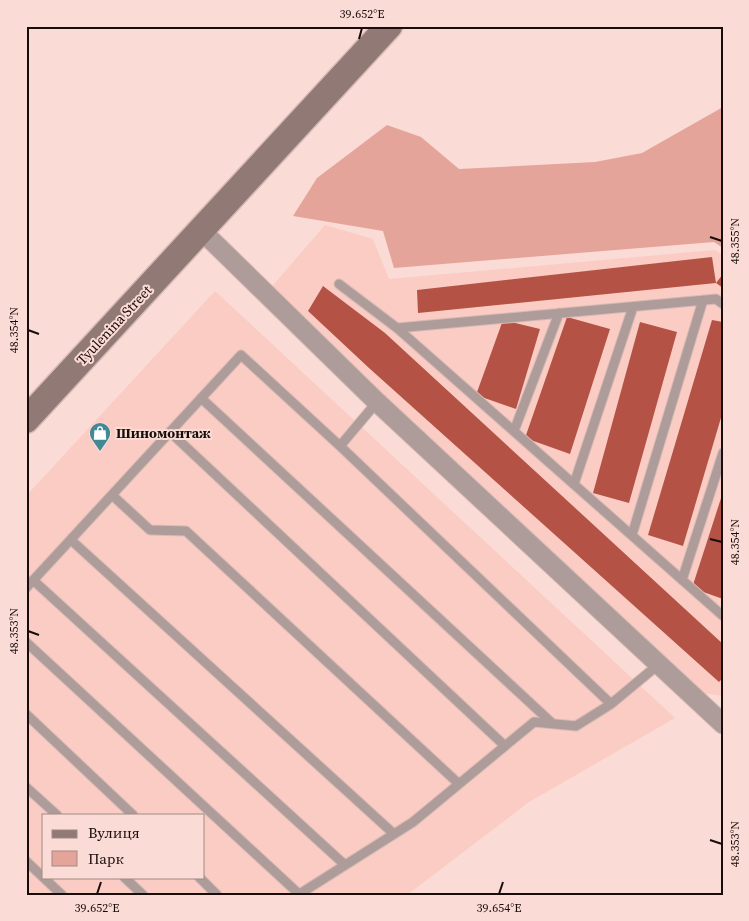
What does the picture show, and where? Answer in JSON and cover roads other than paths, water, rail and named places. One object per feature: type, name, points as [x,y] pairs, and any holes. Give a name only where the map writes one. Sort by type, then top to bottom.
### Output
[{"type":"street","name":"Tyulenina Street","points":[[26,420],[389,26]]},
{"type":"street","points":[[202,231],[377,402],[723,724]]},
{"type":"lane","points":[[339,284],[397,328],[723,616]]},
{"type":"lane","points":[[397,328],[702,300],[716,299],[723,304]]},
{"type":"lane","points":[[632,535],[702,300]]},
{"type":"lane","points":[[574,484],[632,307]]},
{"type":"lane","points":[[514,431],[559,313]]},
{"type":"lane","points":[[26,588],[241,355],[340,446],[611,704]]},
{"type":"lane","points":[[201,398],[553,724]]},
{"type":"lane","points":[[340,446],[377,402]]},
{"type":"lane","points":[[170,432],[505,746]]},
{"type":"lane","points":[[682,580],[723,453]]},
{"type":"lane","points":[[112,495],[150,530],[186,531],[459,784]]},
{"type":"lane","points":[[71,540],[394,834]]},
{"type":"lane","points":[[34,580],[345,865]]},
{"type":"lane","points":[[26,642],[299,894],[413,822],[534,722],[576,726],[611,704],[659,664]]},
{"type":"lane","points":[[26,714],[132,814]]},
{"type":"lane","points":[[26,787],[56,814]]},
{"type":"lane","points":[[26,861],[42,876]]},
{"type":"lane","points":[[44,878],[62,895]]},
{"type":"lane","points":[[125,878],[144,895]]},
{"type":"lane","points":[[200,878],[217,895]]},
{"type":"place","name":"Шиномонтаж","points":[[100,452]]}]
